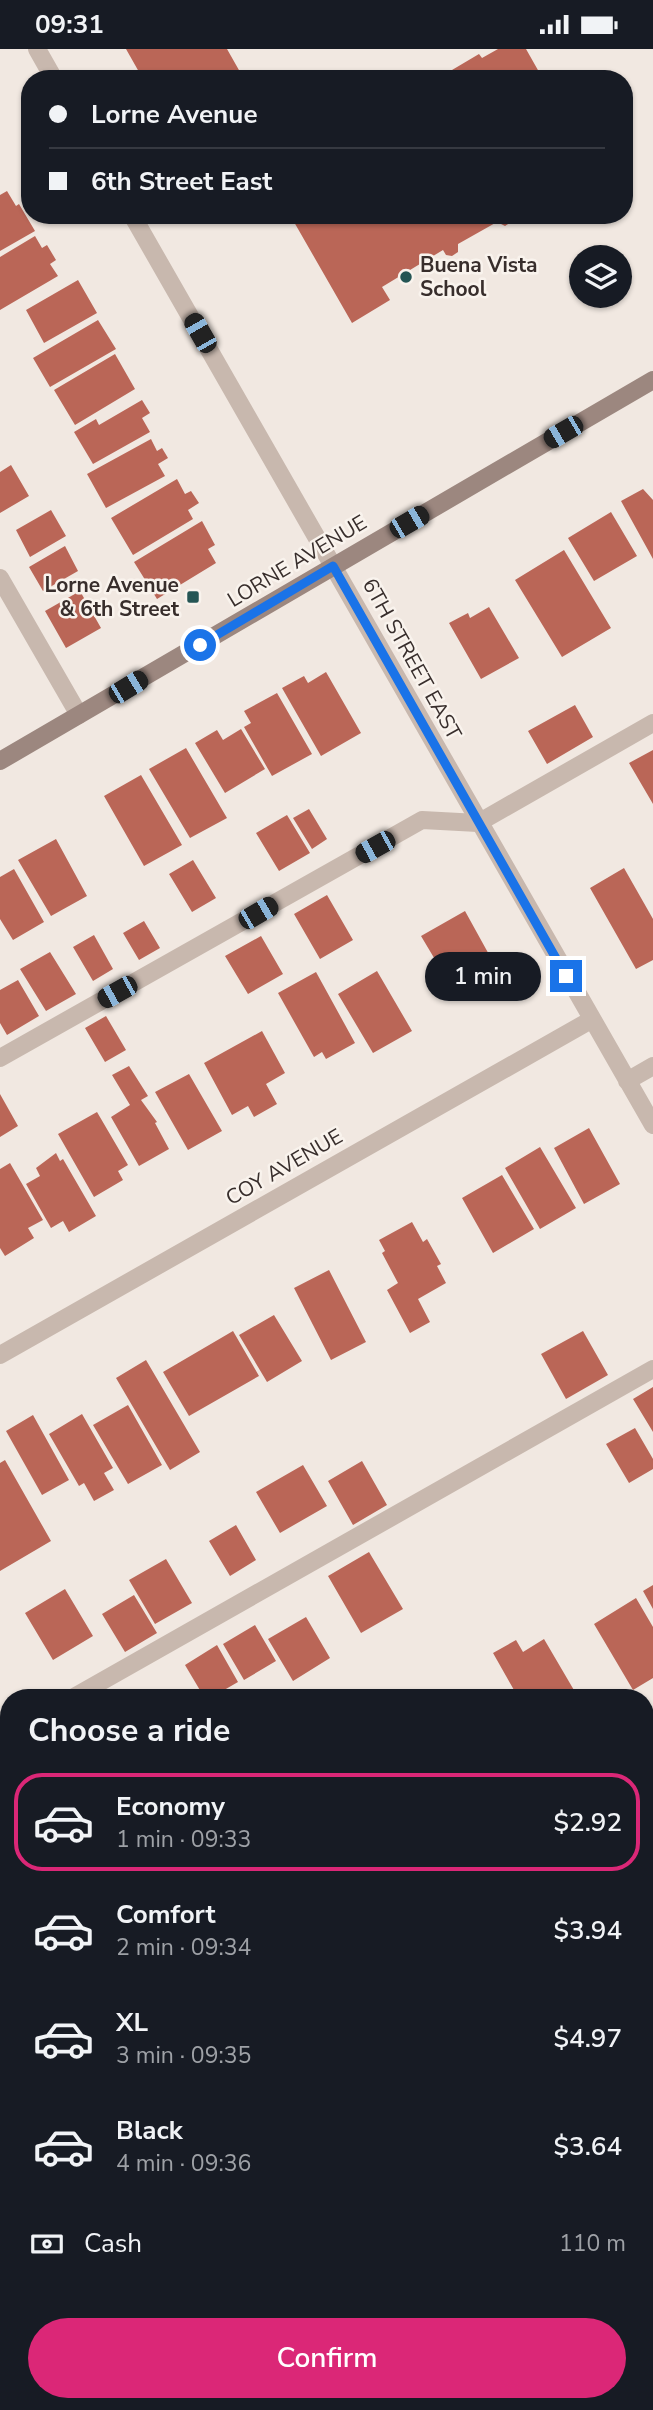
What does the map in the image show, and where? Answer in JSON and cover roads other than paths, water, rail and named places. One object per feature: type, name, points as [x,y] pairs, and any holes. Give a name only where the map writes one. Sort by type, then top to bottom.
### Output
[{"type":"main road","name":"LORNE AVENUE","points":[[0,761],[653,380]]},
{"type":"street","points":[[37,49],[49,70]]},
{"type":"street","name":"6TH STREET EAST","points":[[137,224],[653,1125]]},
{"type":"street","points":[[0,578],[79,715]]},
{"type":"street","points":[[0,1058],[422,820],[478,823],[653,723]]},
{"type":"street","name":"COY AVENUE","points":[[0,1355],[591,1020]]},
{"type":"street","points":[[627,1081],[653,1066]]},
{"type":"street","points":[[88,1689],[653,1369]]},
{"type":"place","name":"Buena Vista School","points":[[406,277]]},
{"type":"place","name":"Lorne Avenue & 6th Street","points":[[193,597]]}]
